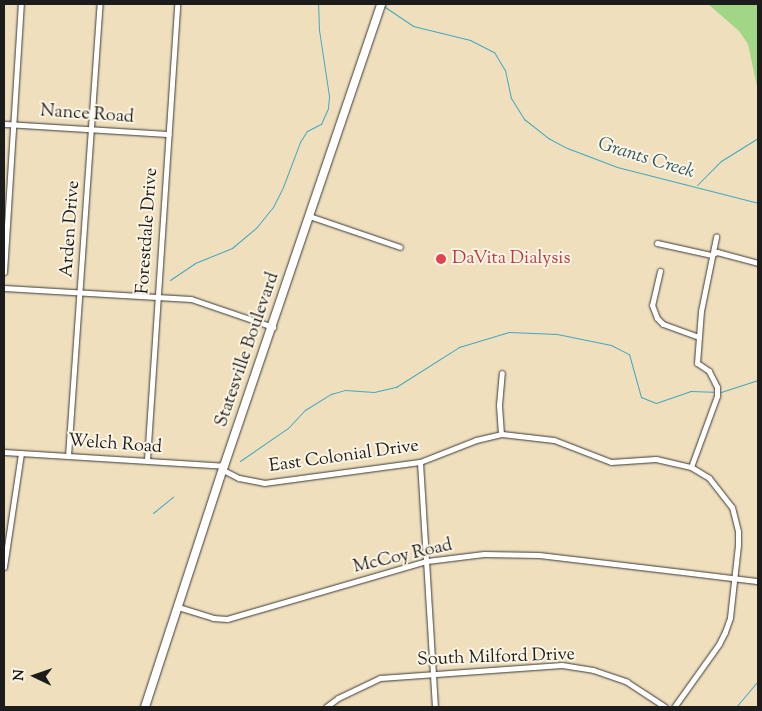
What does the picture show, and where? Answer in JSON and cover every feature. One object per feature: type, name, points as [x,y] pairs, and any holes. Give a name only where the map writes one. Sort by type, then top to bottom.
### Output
[{"type":"main road","name":"Statesville Boulevard","points":[[145,707],[223,468],[273,327],[381,4]]},
{"type":"street","points":[[4,272],[21,4]]},
{"type":"street","name":"Arden Drive","points":[[68,456],[100,4]]},
{"type":"street","points":[[170,4],[177,4]]},
{"type":"street","name":"Forestdale Drive","points":[[147,460],[177,4]]},
{"type":"street","name":"Nance Road","points":[[4,124],[169,134]]},
{"type":"street","points":[[310,216],[400,247]]},
{"type":"street","points":[[691,467],[717,396],[717,387],[709,371],[697,363],[701,311],[716,237]]},
{"type":"street","points":[[657,243],[711,255],[717,252],[758,263]]},
{"type":"street","points":[[660,271],[652,304],[657,318],[663,324],[699,336]]},
{"type":"street","points":[[4,288],[192,298],[273,327]]},
{"type":"street","points":[[501,434],[499,405],[502,373]]},
{"type":"street","name":"East Colonial Drive","points":[[223,468],[246,480],[264,483],[420,462],[476,440],[501,434],[554,440],[612,462],[656,460],[691,467],[709,478],[732,507],[738,531],[735,578],[730,618],[719,644],[674,707]]},
{"type":"street","name":"Welch Road","points":[[4,452],[147,460],[223,468]]},
{"type":"street","points":[[4,567],[7,529],[21,453]]},
{"type":"street","points":[[420,462],[435,707]]},
{"type":"street","name":"McCoy Road","points":[[178,607],[213,618],[227,619],[427,561],[484,554],[512,553],[758,581]]},
{"type":"street","name":"South Milford Drive","points":[[326,707],[338,698],[380,678],[553,666],[577,667],[600,672],[627,682],[665,707]]},
{"type":"green space","points":[[708,4],[758,4],[758,91],[748,44],[739,31]]},
{"type":"waterway","points":[[170,280],[195,263],[232,248],[256,228],[273,207],[283,187],[300,142],[307,131],[321,124],[328,108],[329,96],[319,30],[318,4]]},
{"type":"waterway","name":"Grants Creek","points":[[385,7],[413,26],[470,40],[494,52],[505,70],[511,98],[524,119],[548,138],[567,148],[617,167],[758,203]]},
{"type":"waterway","points":[[697,185],[721,161],[758,138]]},
{"type":"waterway","points":[[240,461],[288,428],[305,410],[331,394],[345,390],[374,392],[396,387],[459,347],[509,332],[557,334],[611,345],[629,354],[641,397],[656,403],[690,391],[713,392]]},
{"type":"waterway","points":[[721,392],[757,380],[758,378]]},
{"type":"waterway","points":[[153,513],[173,497]]},
{"type":"waterway","points":[[736,707],[758,681]]},
{"type":"place","name":"DaVita Dialysis","points":[[441,259]]}]
